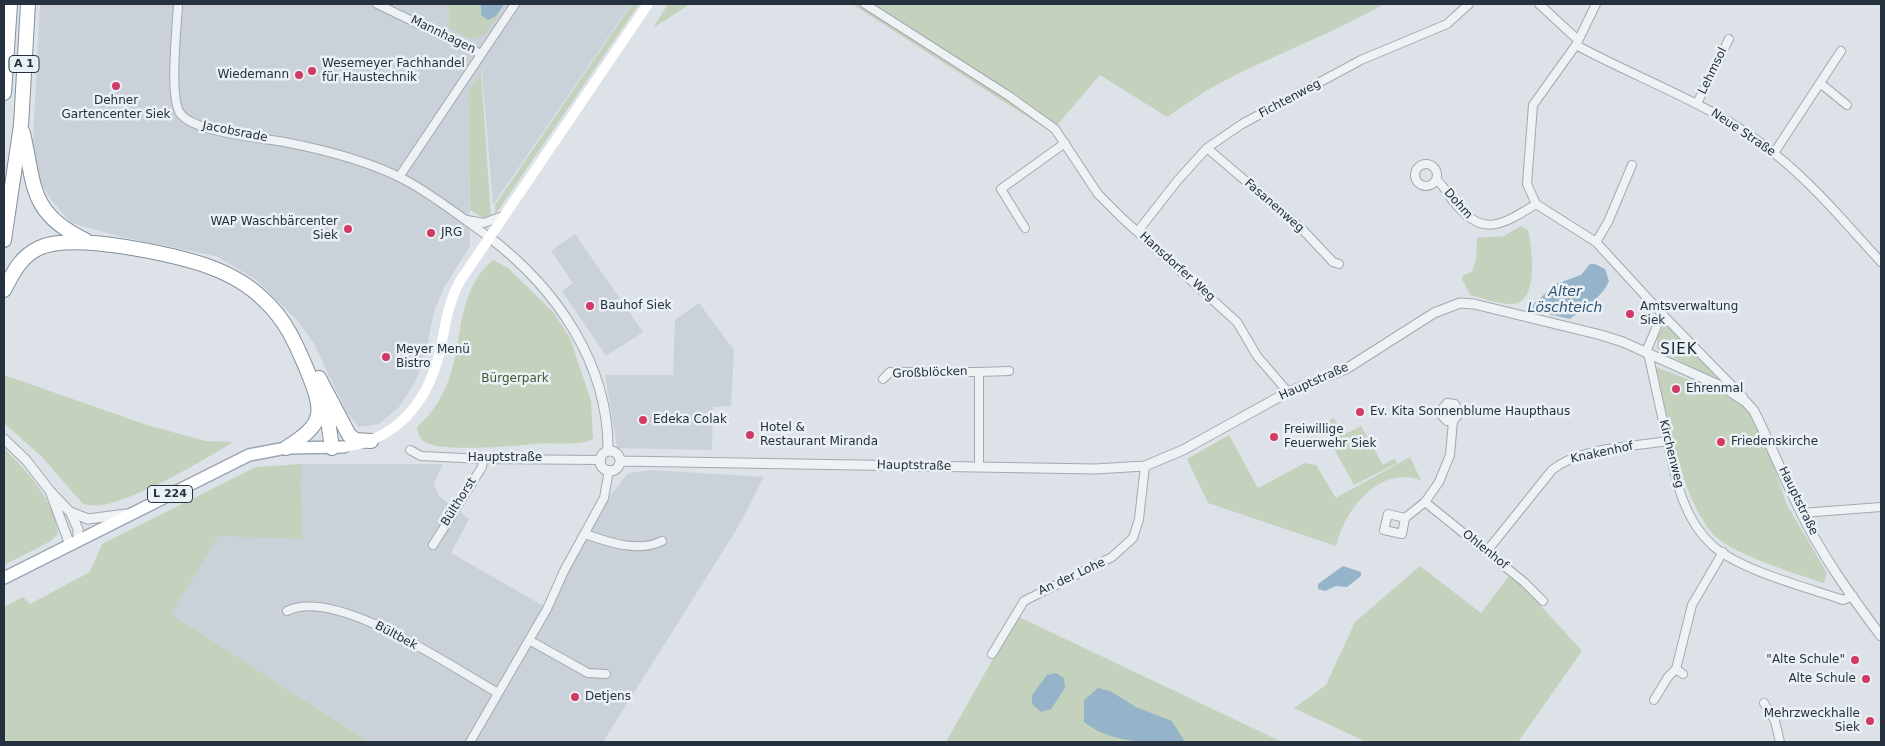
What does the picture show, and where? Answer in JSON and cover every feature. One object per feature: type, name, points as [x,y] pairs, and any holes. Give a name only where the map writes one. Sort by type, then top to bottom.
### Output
[{"type":"highway","name":"A 1","points":[[4,93],[10,4]]},
{"type":"highway","name":"A 1","points":[[4,240],[21,125],[28,4]]},
{"type":"highway","points":[[21,125],[29,172],[37,196],[56,221],[73,234],[88,241]]},
{"type":"highway","points":[[4,290],[13,271],[30,253],[59,242],[88,241],[182,259],[220,271],[244,284],[265,300],[305,352],[344,428],[346,436],[338,447]]},
{"type":"highway","points":[[286,448],[311,430],[319,411],[319,399],[294,339]]},
{"type":"highway","points":[[302,358],[324,398],[338,447]]},
{"type":"highway","points":[[344,428],[355,440],[371,441]]},
{"type":"main road","name":"L 224","points":[[4,578],[233,462],[258,452],[286,448],[338,447],[371,441],[395,428],[411,414],[433,376],[451,298],[503,216],[648,4]]},
{"type":"street","name":"Jacobsrade","points":[[178,4],[175,98],[177,108],[183,117],[206,127],[338,154],[399,177],[489,238]]},
{"type":"street","name":"Mannhagen","points":[[377,4],[481,54]]},
{"type":"street","points":[[399,177],[515,4]]},
{"type":"street","name":"Hansdorfer Weg","points":[[865,4],[1009,96],[1055,129],[1098,194],[1237,322],[1257,356],[1288,392]]},
{"type":"street","name":"Fichtenweg","points":[[1138,231],[1178,180],[1207,148],[1242,124],[1361,60],[1447,24],[1469,4]]},
{"type":"street","points":[[1539,4],[1577,43]]},
{"type":"street","points":[[1596,4],[1577,43],[1533,105],[1527,184],[1536,204],[1596,242],[1662,314],[1743,397]]},
{"type":"street","name":"Lehmsol","points":[[1697,103],[1728,39]]},
{"type":"street","name":"Neue Straße","points":[[1577,43],[1610,64],[1697,103],[1774,153],[1797,173],[1881,262]]},
{"type":"street","points":[[1774,153],[1841,51]]},
{"type":"street","points":[[1820,82],[1847,105]]},
{"type":"street","points":[[1025,228],[1001,189],[1065,143]]},
{"type":"street","name":"Fasanenweg","points":[[1207,148],[1302,228],[1332,262],[1339,264]]},
{"type":"street","points":[[1596,242],[1608,222],[1632,165]]},
{"type":"street","name":"Dohm","points":[[1436,180],[1470,220],[1483,225],[1500,225],[1536,204]]},
{"type":"street","points":[[465,220],[484,223],[503,216]]},
{"type":"street","points":[[489,238],[516,260],[548,293],[577,335],[592,368],[600,392],[607,425],[608,451]]},
{"type":"street","name":"Hauptstraße","points":[[620,461],[1114,469],[1144,466],[1182,450],[1288,392],[1346,369],[1434,313],[1460,303],[1486,306],[1601,335],[1647,352],[1723,387],[1746,402],[1760,422],[1801,514],[1852,596],[1881,636]]},
{"type":"street","points":[[1647,352],[1662,314]]},
{"type":"street","name":"Kirchenweg","points":[[1647,352],[1676,482],[1695,525],[1714,547],[1760,571],[1843,600],[1852,596]]},
{"type":"street","name":"Großblöcken","points":[[883,379],[890,372],[1009,371]]},
{"type":"street","name":"Großblöcken","points":[[979,372],[979,467]]},
{"type":"street","points":[[1405,518],[1425,502],[1438,482],[1447,462],[1453,435],[1453,422]]},
{"type":"street","points":[[4,439],[32,466],[50,491],[70,512],[78,529],[74,543]]},
{"type":"street","name":"Knakenhof","points":[[1487,551],[1552,470],[1562,462],[1572,457],[1668,441]]},
{"type":"street","name":"Hauptstraße","points":[[410,450],[421,456],[483,459],[601,460]]},
{"type":"street","points":[[608,451],[618,454],[620,461],[618,467],[610,470],[604,468],[601,460],[603,454],[608,451]]},
{"type":"street","name":"Bülthorst","points":[[433,545],[482,467],[483,459]]},
{"type":"street","name":"An der Lohe","points":[[992,654],[1024,601],[1050,586],[1112,558],[1133,538],[1139,519],[1144,466]]},
{"type":"street","points":[[470,742],[529,640],[604,498],[610,470]]},
{"type":"street","points":[[50,491],[74,543]]},
{"type":"street","name":"Ohlenhof","points":[[1425,502],[1524,582],[1543,601]]},
{"type":"street","points":[[1801,514],[1881,507]]},
{"type":"street","points":[[70,512],[88,519],[130,514]]},
{"type":"street","points":[[585,534],[625,546],[654,545],[662,541]]},
{"type":"street","points":[[1654,700],[1668,677],[1680,672],[1692,605],[1723,552]]},
{"type":"street","name":"Bültbek","points":[[287,611],[297,606],[327,607],[346,612],[384,628],[498,693]]},
{"type":"street","points":[[529,640],[588,673],[606,674]]},
{"type":"street","points":[[1764,703],[1775,721],[1780,742]]},
{"type":"shaded area","points":[[40,4],[448,4],[449,28],[486,34],[506,4],[631,4],[493,205],[482,73],[493,55],[468,92],[470,246],[445,286],[434,311],[424,363],[414,384],[399,407],[379,424],[359,427],[347,413],[314,344],[298,321],[256,280],[216,256],[122,237],[71,223],[53,202],[37,178],[33,140]]},
{"type":"shaded area","points":[[575,234],[643,332],[606,356],[562,291],[573,283],[551,251]]},
{"type":"shaded area","points":[[699,303],[734,350],[731,406],[713,407],[712,450],[617,448],[605,375],[673,375],[675,320]]},
{"type":"shaded area","points":[[301,464],[443,464],[434,483],[438,495],[469,519],[451,553],[547,608],[606,501],[628,473],[651,470],[764,477],[738,527],[603,742],[369,742],[171,614],[219,535],[302,538]]},
{"type":"green space","points":[[448,4],[506,4],[486,34],[472,39],[449,28]]},
{"type":"green space","points":[[632,4],[639,4],[495,215],[495,205]]},
{"type":"green space","points":[[668,4],[690,4],[653,28]]},
{"type":"green space","points":[[852,4],[1384,4],[1344,25],[1222,82],[1167,117],[1100,75],[1051,132]]},
{"type":"green space","points":[[481,72],[491,216],[483,218],[470,210],[468,92]]},
{"type":"green space","points":[[1521,226],[1528,230],[1532,261],[1530,285],[1526,295],[1520,302],[1506,304],[1470,295],[1462,279],[1464,275],[1472,272],[1476,259],[1477,238],[1504,236]]},
{"type":"green space","name":"Bürgerpark","points":[[493,260],[508,268],[553,312],[570,338],[591,401],[593,438],[589,441],[459,448],[431,445],[420,437],[417,427],[442,396],[451,373],[467,298],[473,284]]},
{"type":"green space","points":[[1665,324],[1722,383],[1657,349],[1657,337]]},
{"type":"green space","points":[[1656,367],[1721,392],[1751,411],[1772,461],[1787,505],[1827,573],[1824,583],[1736,550],[1715,536],[1703,521],[1684,480],[1670,432]]},
{"type":"green space","points":[[4,375],[147,425],[205,441],[233,442],[188,469],[133,495],[103,505],[83,504],[42,457],[4,423]]},
{"type":"green space","points":[[1334,418],[1343,435],[1361,426],[1383,465],[1395,458],[1397,463],[1354,485],[1321,425]]},
{"type":"green space","points":[[1229,435],[1258,488],[1305,463],[1316,465],[1336,498],[1410,457],[1421,480],[1405,477],[1391,479],[1378,485],[1366,494],[1347,518],[1336,546],[1208,503],[1187,459]]},
{"type":"green space","points":[[4,448],[22,467],[46,498],[56,522],[58,534],[51,541],[4,565]]},
{"type":"green space","points":[[301,464],[302,539],[219,536],[171,614],[369,742],[4,742],[4,607],[23,597],[30,604],[90,572],[102,544],[256,467]]},
{"type":"green space","points":[[1420,566],[1481,613],[1509,576],[1521,584],[1582,651],[1518,742],[1366,742],[1294,708],[1326,685],[1355,622]]},
{"type":"green space","points":[[1017,616],[1282,742],[946,742]]},
{"type":"water","points":[[481,4],[504,4],[496,16],[488,20],[481,15]]},
{"type":"water","name":"Alter Löschteich","points":[[1590,264],[1595,264],[1605,269],[1609,281],[1597,298],[1570,319],[1528,309],[1556,284],[1581,275]]},
{"type":"water","points":[[1343,566],[1361,572],[1361,576],[1347,587],[1336,586],[1325,591],[1318,589],[1318,584]]},
{"type":"water","points":[[1056,673],[1064,678],[1065,688],[1051,709],[1041,712],[1032,704],[1032,695],[1047,675]]},
{"type":"water","points":[[1098,688],[1110,691],[1136,707],[1172,721],[1185,742],[1132,741],[1107,735],[1095,729],[1084,722],[1084,700]]},
{"type":"place","name":"Wesemeyer Fachhandel für Haustechnik","points":[[312,71]]},
{"type":"place","name":"Wiedemann","points":[[299,75]]},
{"type":"place","name":"Dehner Gartencenter Siek","points":[[116,86]]},
{"type":"place","name":"WAP Waschbärcenter Siek","points":[[348,229]]},
{"type":"place","name":"JRG","points":[[431,233]]},
{"type":"place","name":"Bauhof Siek","points":[[590,306]]},
{"type":"place","name":"Amtsverwaltung Siek","points":[[1630,314]]},
{"type":"place","name":"Meyer Menü Bistro","points":[[386,357]]},
{"type":"place","name":"Ehrenmal","points":[[1676,389]]},
{"type":"place","name":"Ev. Kita Sonnenblume Haupthaus","points":[[1360,412]]},
{"type":"place","name":"Edeka Colak","points":[[643,420]]},
{"type":"place","name":"Hotel & Restaurant Miranda","points":[[750,435]]},
{"type":"place","name":"Freiwillige Feuerwehr Siek","points":[[1274,437]]},
{"type":"place","name":"Friedenskirche","points":[[1721,442]]},
{"type":"place","name":"\"Alte Schule\"","points":[[1855,660]]},
{"type":"place","name":"Alte Schule","points":[[1866,679]]},
{"type":"place","name":"Detjens","points":[[575,697]]},
{"type":"place","name":"Mehrzweckhalle Siek","points":[[1870,721]]},
{"type":"district","name":"SIEK","points":[[1679,350]]}]
